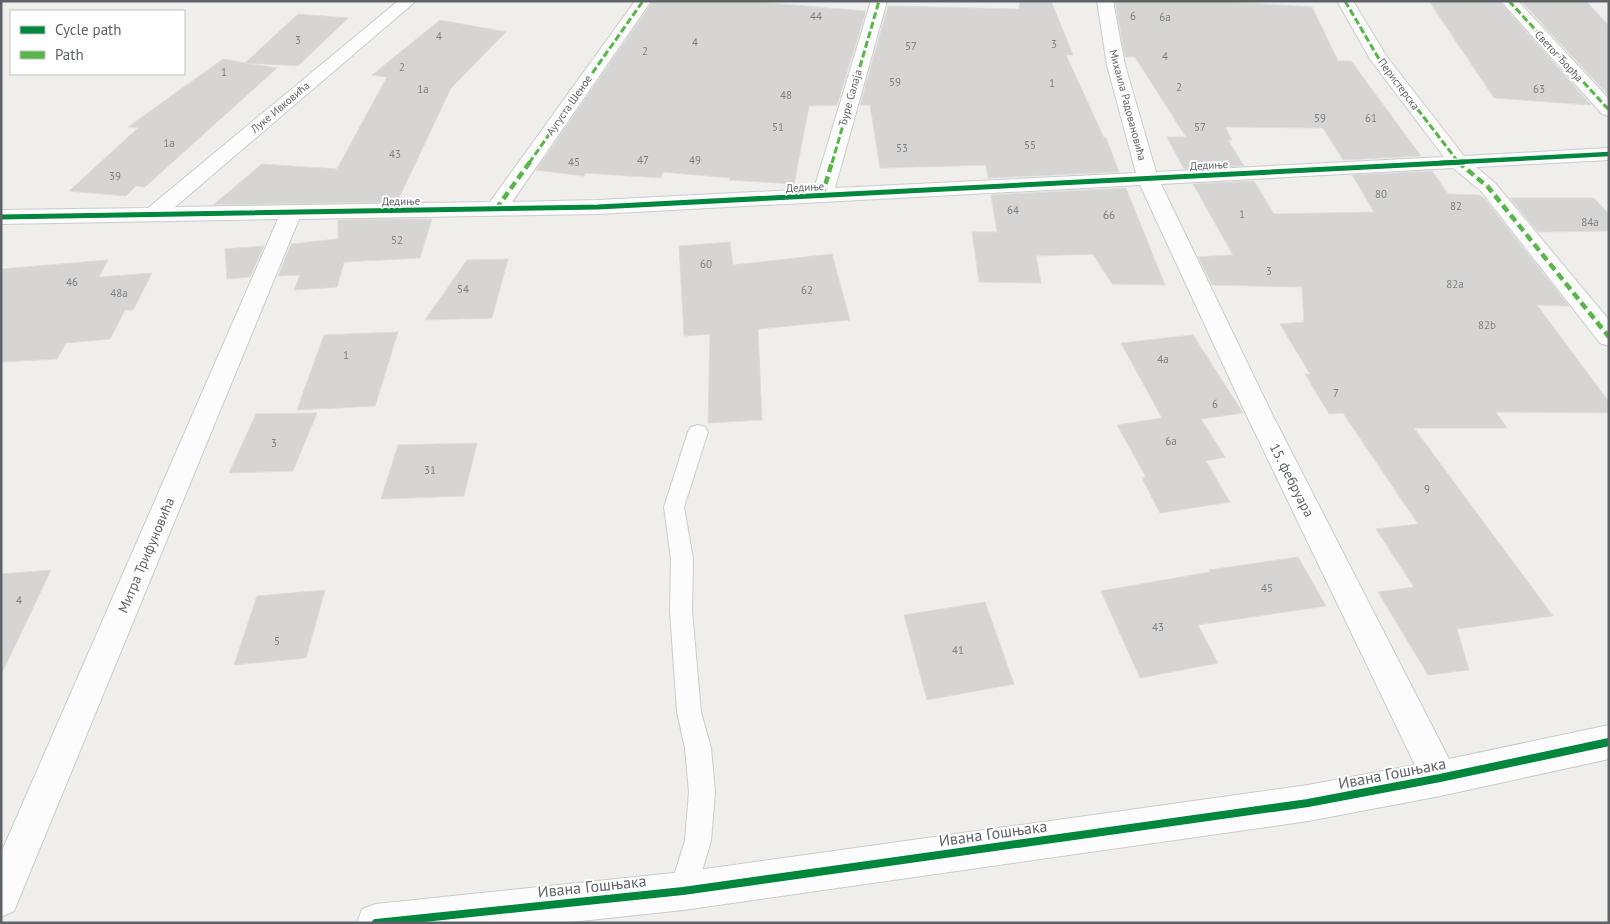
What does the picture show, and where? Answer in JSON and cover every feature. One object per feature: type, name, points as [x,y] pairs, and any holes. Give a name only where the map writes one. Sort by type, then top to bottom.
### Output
[{"type":"street","name":"Луке Ивковића","points":[[154,214],[331,63],[408,1]]},
{"type":"street","name":"Аугуста Шеное","points":[[496,209],[643,1]]},
{"type":"street","name":"Ђуре Салаја","points":[[822,196],[879,1]]},
{"type":"street","name":"Михаила Радовановића","points":[[1105,1],[1116,65],[1148,178]]},
{"type":"street","name":"Перистерска","points":[[1345,1],[1379,60],[1459,163]]},
{"type":"street","name":"Светог Ђорђа","points":[[1508,1],[1609,110]]},
{"type":"street","name":"Дедиње","points":[[1,217],[598,207],[1609,154]]},
{"type":"street","points":[[1459,163],[1488,187],[1609,337]]},
{"type":"street","name":"15. фебруара","points":[[1148,178],[1259,414],[1440,778]]},
{"type":"street","name":"Митра Трифуновића","points":[[1,898],[291,213]]},
{"type":"street","name":"Ивана Гошњака","points":[[376,923],[683,890],[1308,802],[1440,778],[1609,742]]},
{"type":"lane","points":[[683,890],[698,841],[702,792],[698,748],[689,712],[681,611],[682,559],[674,507],[698,432]]},
{"type":"building","points":[[653,1],[745,1],[866,11],[837,105],[809,106],[794,184],[729,180],[730,178],[663,172],[661,178],[586,173],[584,176],[536,170]]},
{"type":"building","points":[[1020,1],[1051,1],[1073,55],[1066,55],[1104,138],[1106,138],[1119,172],[988,178],[986,165],[880,168],[870,105],[860,105],[888,6],[1019,9]]},
{"type":"building","points":[[1115,1],[1213,1],[1312,7],[1338,61],[1351,61],[1421,156],[1343,160],[1323,128],[1225,127],[1232,140],[1228,140],[1244,166],[1184,169],[1167,137],[1186,137],[1135,57],[1125,57]]},
{"type":"building","points":[[1429,1],[1499,1],[1591,105],[1494,98]]},
{"type":"building","points":[[1521,1],[1586,1],[1609,26],[1609,96]]},
{"type":"building","points":[[298,14],[348,18],[298,66],[246,63],[277,68],[145,187],[136,186],[126,196],[69,191],[138,128],[128,127],[223,59],[245,63]]},
{"type":"building","points":[[440,20],[506,32],[451,88],[397,202],[213,205],[262,164],[337,169],[387,77],[372,75]]},
{"type":"building","points":[[1432,171],[1448,194],[1479,195],[1484,198],[1569,306],[1537,305],[1609,402],[1609,413],[1496,412],[1507,428],[1414,428],[1553,616],[1457,629],[1469,670],[1428,675],[1378,592],[1414,587],[1376,529],[1418,524],[1343,413],[1329,414],[1305,374],[1310,374],[1280,324],[1304,322],[1302,287],[1212,285],[1198,257],[1233,255],[1193,184],[1254,181],[1274,214],[1374,212],[1352,175]]},
{"type":"building","points":[[1126,188],[1165,285],[1112,284],[1093,254],[1036,256],[1041,283],[979,282],[972,232],[997,232],[991,195]]},
{"type":"building","points":[[1510,198],[1594,198],[1609,214],[1609,231],[1538,232]]},
{"type":"building","points":[[432,219],[420,258],[344,262],[337,287],[294,290],[300,275],[278,276],[291,244],[338,239],[338,220]]},
{"type":"building","points":[[730,242],[733,265],[832,254],[850,320],[758,329],[762,420],[708,423],[710,334],[684,336],[679,246]]},
{"type":"building","points":[[264,246],[250,277],[227,279],[225,249]]},
{"type":"building","points":[[508,259],[492,318],[425,320],[467,260]]},
{"type":"building","points":[[108,260],[99,277],[152,273],[133,310],[125,310],[110,339],[66,343],[57,359],[1,362],[1,269]]},
{"type":"building","points":[[398,332],[375,406],[297,410],[324,335]]},
{"type":"building","points":[[1193,335],[1243,413],[1201,419],[1225,457],[1206,461],[1230,502],[1160,513],[1142,478],[1146,477],[1117,425],[1162,418],[1121,343]]},
{"type":"building","points":[[317,413],[293,471],[229,473],[256,414]]},
{"type":"building","points":[[477,443],[464,496],[381,499],[398,445]]},
{"type":"building","points":[[1298,557],[1326,606],[1198,625],[1218,663],[1140,678],[1101,591],[1210,572],[1209,570]]},
{"type":"building","points":[[51,570],[1,675],[1,574]]},
{"type":"building","points":[[325,590],[306,658],[234,665],[257,596]]},
{"type":"building","points":[[985,602],[1014,684],[927,700],[904,615]]},
{"type":"marked path","points":[[496,209],[643,1]]},
{"type":"marked path","points":[[822,196],[879,1]]},
{"type":"marked path","points":[[1345,1],[1379,59],[1459,163],[1488,187],[1609,337]]},
{"type":"marked path","points":[[1509,1],[1609,110]]},
{"type":"cycle path","points":[[1,217],[598,207],[1609,154]]},
{"type":"cycle path","points":[[376,923],[683,891],[1308,803],[1440,778],[1609,742]]}]
